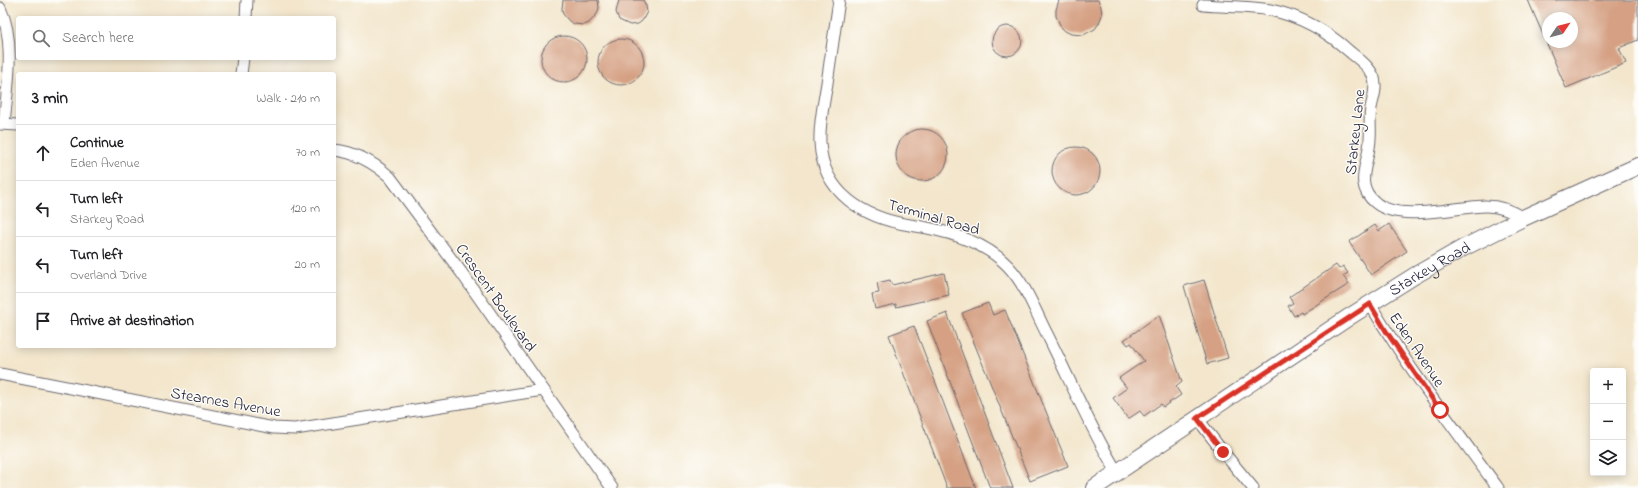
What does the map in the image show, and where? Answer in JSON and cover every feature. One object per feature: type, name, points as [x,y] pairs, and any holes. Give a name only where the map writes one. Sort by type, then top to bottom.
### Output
[{"type":"main road","name":"Starkey Road","points":[[1094,488],[1197,418],[1414,276],[1451,255],[1524,218],[1638,166]]},
{"type":"street","points":[[246,16],[247,0]]},
{"type":"street","name":"Terminal Road","points":[[839,0],[823,104],[820,141],[822,156],[832,181],[841,194],[869,213],[885,220],[927,227],[958,236],[982,246],[1008,266],[1025,290],[1102,447],[1117,472]]},
{"type":"street","name":"Starkey Lane","points":[[1204,5],[1270,10],[1301,20],[1336,40],[1367,68],[1374,78],[1375,95],[1369,120],[1369,152],[1363,178],[1368,192],[1377,204],[1393,211],[1410,213],[1487,206],[1500,207],[1524,218]]},
{"type":"street","points":[[0,8],[7,27],[9,42],[2,124],[16,125]]},
{"type":"street","points":[[241,72],[243,60]]},
{"type":"street","name":"Crescent Boulevard","points":[[336,150],[365,158],[378,166],[390,177],[461,272],[612,488]]},
{"type":"street","name":"Eden Avenue","points":[[1370,304],[1386,331],[1436,404],[1498,488]]},
{"type":"street","name":"Stearnes Avenue","points":[[0,374],[274,428],[295,429],[543,390]]},
{"type":"street","points":[[1197,418],[1223,452],[1254,488]]},
{"type":"building","points":[[563,0],[598,0],[599,8],[597,14],[589,23],[584,25],[574,24],[563,14]]},
{"type":"building","points":[[619,0],[643,0],[647,12],[642,21],[638,24],[630,25],[619,20],[616,12]]},
{"type":"building","points":[[1059,0],[1098,0],[1102,15],[1095,29],[1083,35],[1071,34],[1065,31],[1061,27],[1056,16]]},
{"type":"building","points":[[1528,0],[1638,0],[1638,40],[1619,48],[1626,63],[1566,88],[1549,48],[1578,48],[1578,12],[1542,12],[1542,32]]},
{"type":"building","points":[[1007,26],[1018,30],[1022,41],[1018,52],[1007,56],[996,52],[992,41],[996,30]]},
{"type":"building","points":[[564,36],[577,40],[583,46],[587,59],[583,72],[577,78],[564,82],[551,78],[545,72],[541,59],[545,46],[551,40]]},
{"type":"building","points":[[621,39],[634,43],[640,49],[644,62],[640,75],[634,81],[621,85],[608,81],[602,75],[598,62],[602,49],[608,43]]},
{"type":"building","points":[[917,129],[927,129],[941,136],[948,150],[948,160],[941,174],[927,181],[917,181],[907,177],[900,170],[896,160],[896,150],[900,140],[907,133]]},
{"type":"building","points":[[1071,147],[1081,147],[1093,154],[1100,166],[1100,176],[1093,188],[1081,195],[1071,195],[1063,191],[1056,184],[1052,176],[1052,166],[1056,158],[1063,151]]},
{"type":"building","points":[[1389,224],[1407,251],[1371,275],[1349,242],[1375,225],[1379,231]]},
{"type":"building","points":[[1336,265],[1339,269],[1343,266],[1348,273],[1343,276],[1349,284],[1302,314],[1301,312],[1294,316],[1288,306],[1293,303],[1289,297]]},
{"type":"building","points":[[944,273],[949,295],[896,307],[896,304],[875,309],[872,294],[879,293],[877,283],[890,280],[892,285]]},
{"type":"building","points":[[1204,280],[1228,358],[1207,364],[1184,286]]},
{"type":"building","points":[[988,303],[993,315],[1005,310],[1068,466],[1030,481],[962,313]]},
{"type":"building","points":[[947,313],[1013,488],[990,488],[927,321]]},
{"type":"building","points":[[1159,315],[1182,382],[1176,387],[1181,395],[1163,407],[1161,404],[1144,416],[1140,411],[1128,419],[1113,398],[1127,388],[1119,378],[1144,361],[1131,343],[1128,345],[1124,340]]},
{"type":"building","points":[[914,326],[976,488],[947,488],[889,335]]},
{"type":"route","points":[[1223,452],[1197,418],[1370,304],[1386,331],[1440,410]]}]
